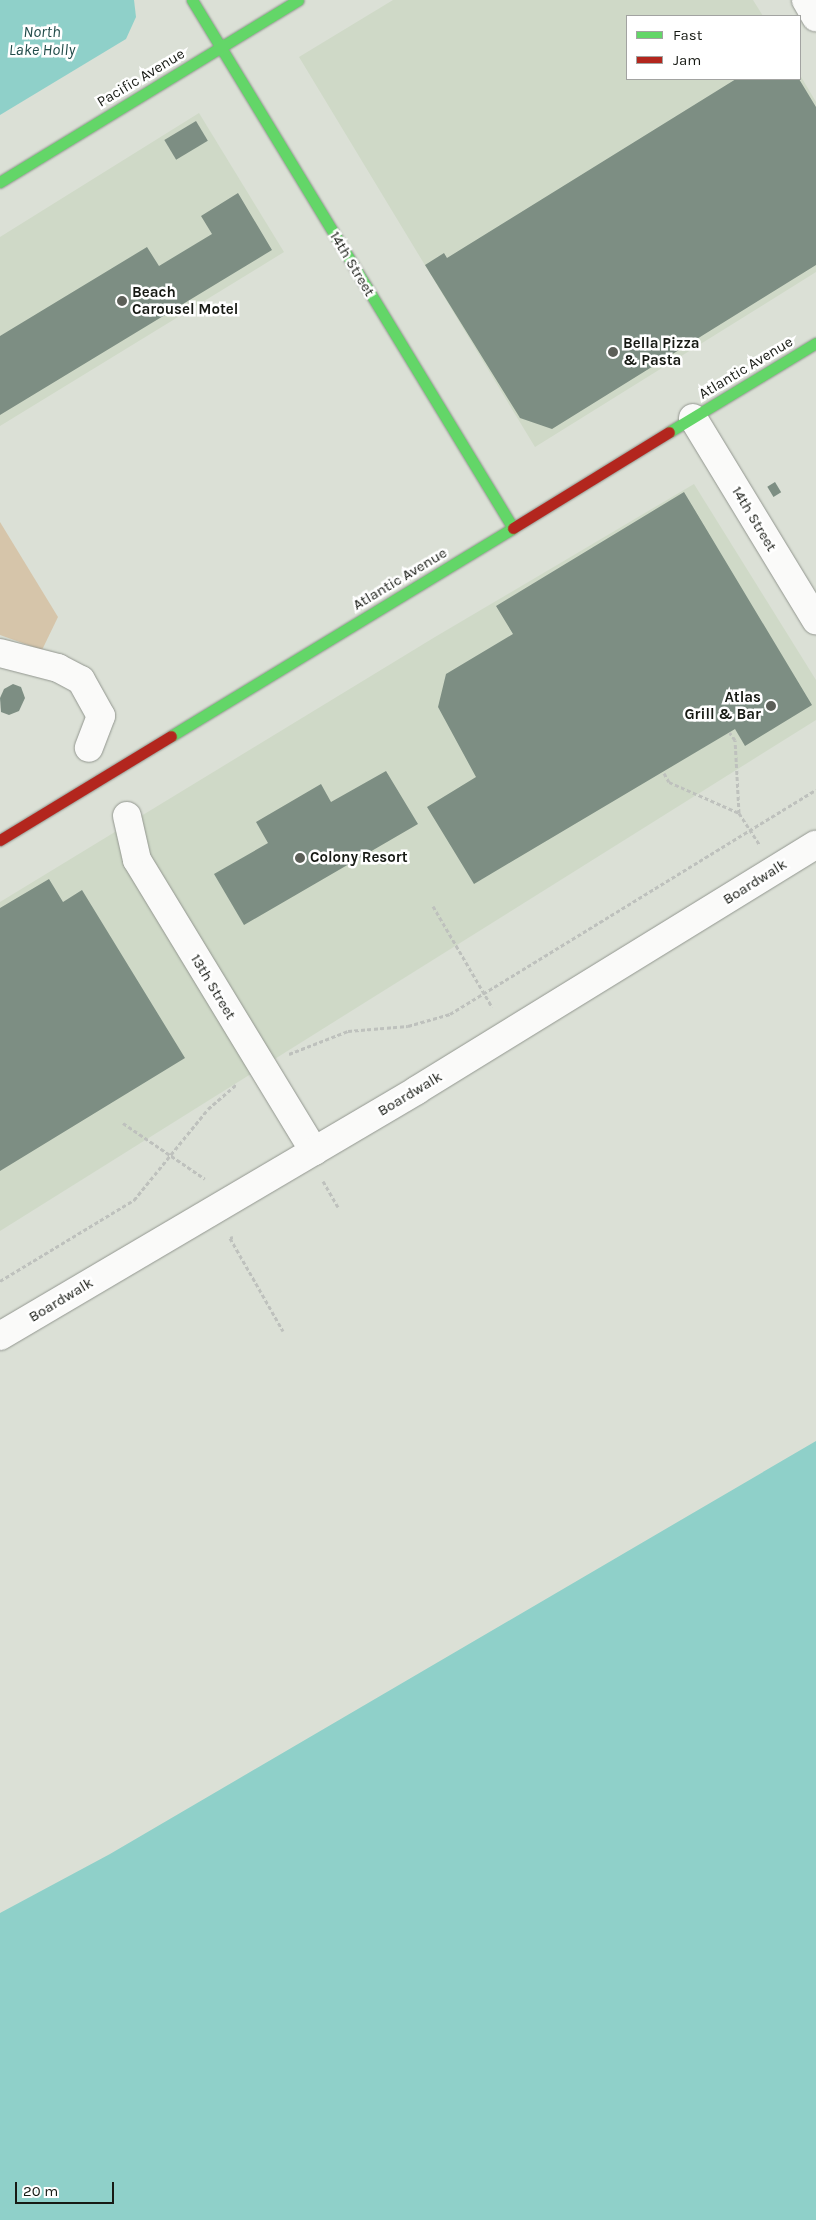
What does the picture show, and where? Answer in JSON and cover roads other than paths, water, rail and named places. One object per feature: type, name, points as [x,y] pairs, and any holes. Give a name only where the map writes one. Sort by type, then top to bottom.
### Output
[{"type":"main road","name":"14th Street","points":[[192,0],[513,528]]},
{"type":"main road","name":"Pacific Avenue","points":[[0,182],[298,0]]},
{"type":"main road","name":"Atlantic Avenue","points":[[0,840],[816,343]]},
{"type":"street","points":[[806,0],[816,17]]},
{"type":"street","name":"14th Street","points":[[693,418],[816,620]]},
{"type":"street","points":[[0,653],[58,668],[81,680],[101,716],[89,748]]},
{"type":"street","name":"13th Street","points":[[127,816],[137,860],[261,1067],[314,1151]]},
{"type":"street","name":"Boardwalk","points":[[0,1336],[314,1151],[816,845]]},
{"type":"water","name":"North Lake Holly","points":[[0,0],[134,0],[136,17],[126,39],[0,115]]},
{"type":"water","points":[[816,1441],[816,2220],[0,2220],[0,1913],[110,1854]]},
{"type":"place","name":"Beach Carousel Motel","points":[[122,301]]},
{"type":"place","name":"Bella Pizza & Pasta","points":[[613,352]]},
{"type":"place","name":"Atlas Grill & Bar","points":[[771,706]]},
{"type":"place","name":"Colony Resort","points":[[300,858]]}]
